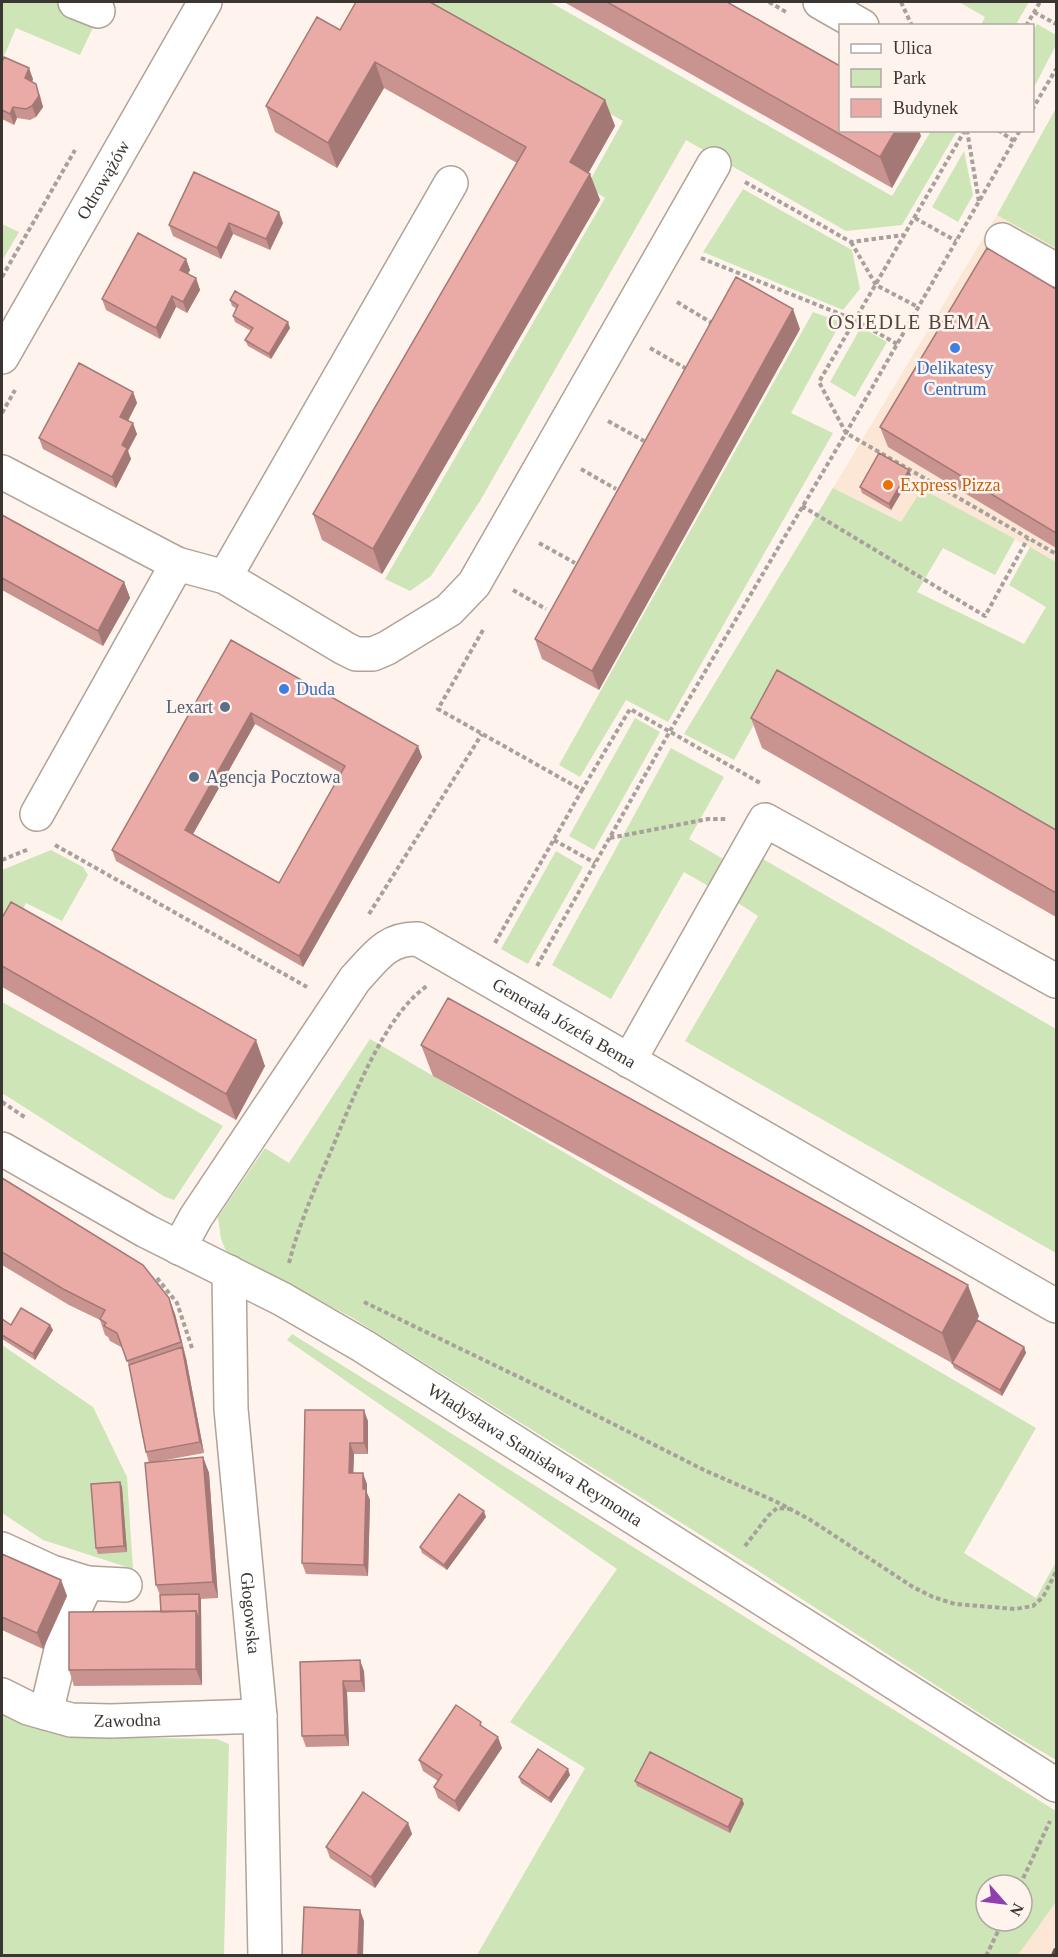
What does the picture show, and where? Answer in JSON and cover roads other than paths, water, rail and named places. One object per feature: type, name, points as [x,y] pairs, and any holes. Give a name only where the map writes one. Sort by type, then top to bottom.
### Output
[{"type":"street","name":"Odrowążów","points":[[2,357],[205,2]]},
{"type":"street","points":[[820,2],[858,24]]},
{"type":"street","points":[[2,472],[177,564],[225,577],[356,654],[373,654],[387,648],[449,610],[474,584],[714,164]]},
{"type":"street","points":[[225,577],[451,183]]},
{"type":"street","points":[[1002,240],[1056,270]]},
{"type":"street","points":[[43,828],[177,564]]},
{"type":"street","points":[[629,1061],[769,805],[1056,981]]},
{"type":"street","name":"Generała Józefa Bema","points":[[179,1248],[196,1217],[355,979],[379,952],[397,941],[418,939],[1056,1306]]},
{"type":"street","name":"Władysława Stanisława Reymonta","points":[[2,1149],[146,1231],[277,1297],[363,1346],[1056,1785]]},
{"type":"street","name":"Głogowska","points":[[229,1272],[231,1409],[260,1716],[265,1956]]},
{"type":"street","points":[[2,1549],[52,1572],[87,1583],[125,1585]]},
{"type":"street","points":[[46,1713],[67,1625],[87,1583]]},
{"type":"street","name":"Zawodna","points":[[2,1695],[28,1708],[70,1720],[111,1721],[260,1716]]},
{"type":"railway","points":[[1053,1956],[1056,1949]]},
{"type":"place","name":"Delikatesy Centrum","points":[[955,348]]},
{"type":"place","name":"Express Pizza","points":[[888,485]]},
{"type":"place","name":"Duda","points":[[284,689]]},
{"type":"place","name":"Lexart","points":[[225,707]]},
{"type":"place","name":"Agencja Pocztowa","points":[[194,777]]},
{"type":"district","name":"OSIEDLE BEMA","points":[[910,322]]}]
